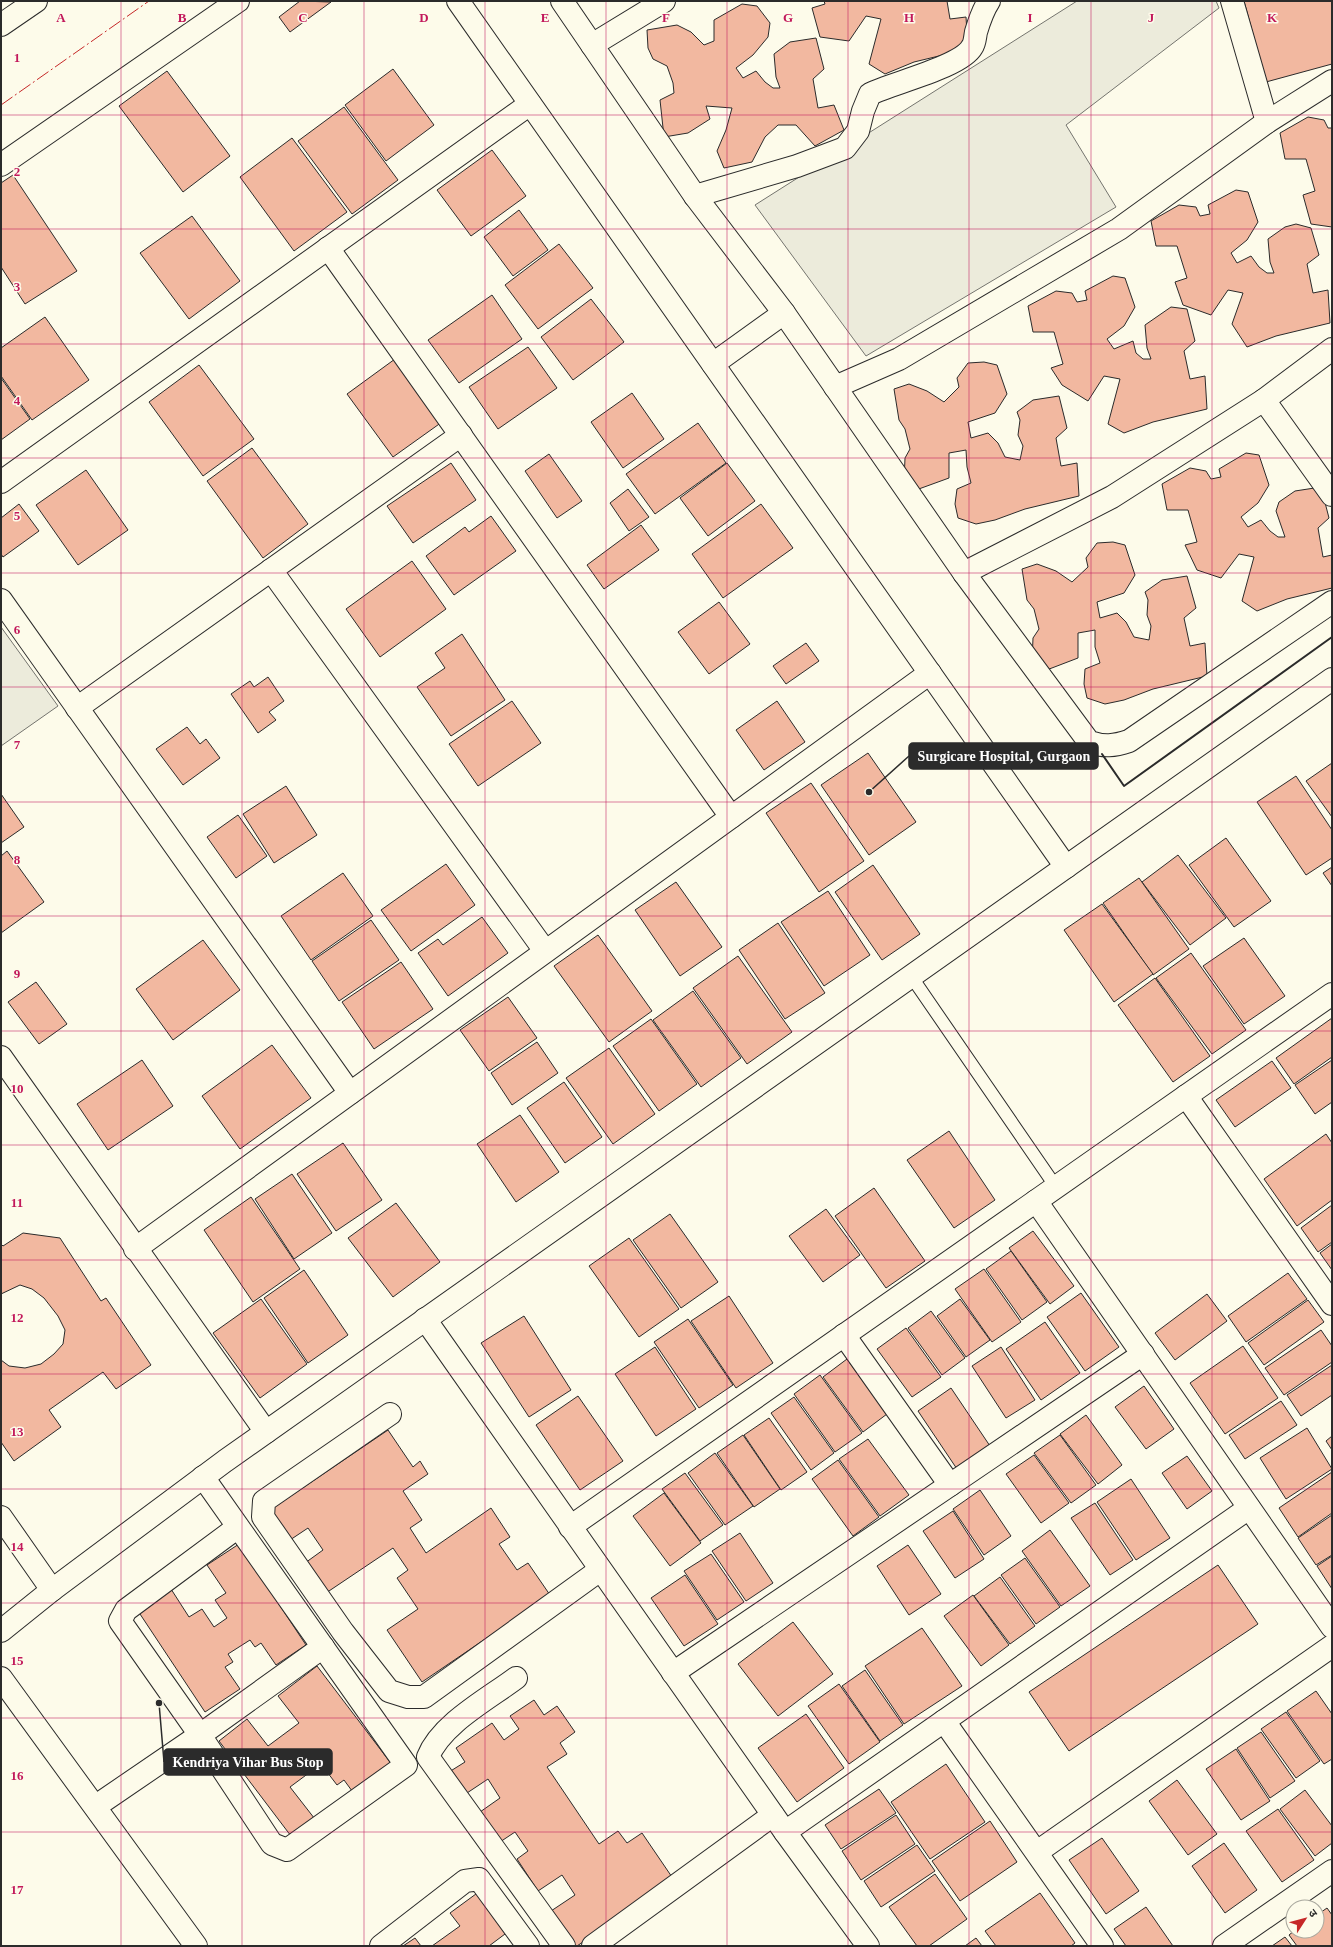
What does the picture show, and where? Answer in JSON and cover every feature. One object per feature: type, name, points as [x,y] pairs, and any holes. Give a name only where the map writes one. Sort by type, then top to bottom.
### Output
[{"type":"street","points":[[1,25],[36,1]]},
{"type":"street","points":[[1,166],[238,1]]},
{"type":"street","points":[[458,1],[1066,867]]},
{"type":"street","points":[[562,1],[695,196],[784,314],[964,573],[1089,742],[1104,747],[1129,740],[1332,602]]},
{"type":"street","points":[[592,45],[664,1]]},
{"type":"street","points":[[695,196],[798,166],[845,148],[858,131],[863,111],[870,94],[884,87],[918,78],[965,55],[972,47],[982,13],[989,1]]},
{"type":"street","points":[[1232,1],[1267,122]]},
{"type":"street","points":[[836,387],[899,359],[1119,229],[1267,122],[1332,81]]},
{"type":"street","points":[[1,482],[530,104]]},
{"type":"street","points":[[328,248],[731,817]]},
{"type":"street","points":[[713,364],[784,314]]},
{"type":"street","points":[[964,573],[1112,497],[1264,400],[1332,349]]},
{"type":"street","points":[[1264,400],[1332,495]]},
{"type":"street","points":[[77,708],[461,435]]},
{"type":"street","points":[[271,570],[545,951]]},
{"type":"street","points":[[1,600],[350,1093]]},
{"type":"street","points":[[135,1249],[930,673]]},
{"type":"street","points":[[1,1631],[52,1590],[203,1477],[1332,678]]},
{"type":"street","points":[[570,1527],[1332,994]]},
{"type":"street","points":[[1,1056],[135,1249],[266,1432]]},
{"type":"street","points":[[1186,1096],[1332,1304]]},
{"type":"street","points":[[1036,1200],[1332,1627]]},
{"type":"street","points":[[425,1319],[779,1824],[868,1946]]},
{"type":"street","points":[[844,1335],[950,1485]]},
{"type":"street","points":[[673,1673],[1143,1354]]},
{"type":"street","points":[[390,1414],[264,1501],[262,1517],[343,1632],[389,1690],[408,1697],[424,1697],[600,1570]]},
{"type":"street","points":[[203,1477],[406,1765],[287,1850],[272,1844],[200,1735],[120,1622],[126,1610],[238,1527]]},
{"type":"street","points":[[593,1946],[779,1824],[944,1721],[1249,1508]]},
{"type":"street","points":[[1,1517],[52,1590]]},
{"type":"street","points":[[1036,1852],[1332,1646]]},
{"type":"street","points":[[96,1806],[200,1735],[323,1647]]},
{"type":"street","points":[[1,1678],[96,1806],[196,1946]]},
{"type":"street","points":[[516,1678],[454,1723],[432,1748],[428,1757],[564,1946]]},
{"type":"street","points":[[944,1721],[1102,1946]]},
{"type":"street","points":[[1224,1946],[1332,1871]]},
{"type":"street","points":[[381,1946],[465,1881],[479,1879],[528,1946]]},
{"type":"lane","points":[[911,976],[1056,1187]]},
{"type":"shaded area","points":[[1077,1],[1216,1],[1219,8],[1066,125],[1116,207],[866,356],[755,205]]},
{"type":"shaded area","points":[[1,627],[58,706],[1,746]]},
{"type":"building","points":[[300,1],[331,2],[290,32],[279,17]]},
{"type":"building","points":[[824,1],[947,1],[950,19],[966,17],[968,49],[914,62],[885,74],[869,64],[881,19],[866,16],[849,41],[820,37],[812,8],[825,4]]},
{"type":"building","points":[[1244,1],[1332,1],[1332,64],[1266,82]]},
{"type":"building","points":[[742,4],[757,6],[770,23],[768,37],[753,55],[736,68],[743,78],[756,71],[765,82],[773,88],[780,88],[776,77],[774,54],[790,42],[816,38],[824,69],[813,79],[818,108],[834,105],[844,130],[815,146],[796,125],[778,125],[765,137],[752,162],[724,168],[717,151],[726,130],[732,108],[706,106],[710,119],[688,133],[664,137],[660,100],[674,93],[673,83],[667,66],[653,59],[648,48],[647,30],[677,25],[691,32],[704,45],[714,41],[714,20]]},
{"type":"building","points":[[393,69],[434,125],[386,161],[345,105]]},
{"type":"building","points":[[167,71],[230,156],[183,192],[119,106]]},
{"type":"building","points":[[344,107],[398,180],[352,214],[298,141]]},
{"type":"building","points":[[1308,117],[1324,120],[1328,128],[1332,128],[1332,227],[1311,224],[1303,195],[1315,191],[1306,159],[1285,159],[1280,133]]},
{"type":"building","points":[[292,138],[347,212],[294,251],[240,177]]},
{"type":"building","points":[[492,150],[526,196],[471,236],[437,190]]},
{"type":"building","points":[[13,175],[77,271],[25,304],[1,267],[1,183]]},
{"type":"building","points":[[1236,190],[1248,192],[1258,222],[1247,240],[1231,253],[1237,263],[1251,256],[1259,267],[1267,273],[1274,273],[1270,262],[1268,239],[1285,227],[1296,224],[1311,228],[1319,255],[1307,264],[1313,293],[1328,290],[1330,323],[1276,336],[1247,347],[1232,324],[1243,293],[1228,290],[1211,315],[1183,305],[1175,282],[1187,278],[1177,246],[1156,246],[1151,221],[1179,205],[1196,207],[1200,216],[1210,214],[1208,205]]},
{"type":"building","points":[[519,210],[548,250],[513,276],[484,237]]},
{"type":"building","points":[[192,216],[240,281],[189,319],[140,253]]},
{"type":"building","points":[[559,244],[593,288],[538,329],[505,285]]},
{"type":"building","points":[[1113,276],[1125,278],[1135,307],[1124,326],[1107,339],[1114,349],[1133,341],[1136,353],[1143,359],[1151,359],[1147,348],[1145,325],[1171,307],[1187,309],[1195,341],[1184,351],[1190,379],[1205,376],[1207,409],[1153,422],[1124,433],[1108,424],[1120,379],[1104,376],[1088,401],[1062,385],[1051,368],[1063,364],[1054,332],[1033,332],[1028,306],[1056,291],[1072,293],[1077,302],[1087,300],[1085,291]]},
{"type":"building","points":[[492,295],[522,339],[459,383],[428,340]]},
{"type":"building","points":[[591,299],[624,342],[573,380],[541,337]]},
{"type":"building","points":[[45,317],[89,380],[32,420],[1,376],[1,348]]},
{"type":"building","points":[[528,347],[557,388],[498,429],[469,387]]},
{"type":"building","points":[[395,359],[442,422],[393,457],[347,394]]},
{"type":"building","points":[[984,362],[997,365],[1007,394],[995,413],[968,422],[971,438],[988,433],[998,443],[1005,457],[1020,460],[1023,446],[1018,435],[1020,420],[1017,412],[1033,400],[1059,396],[1067,428],[1056,438],[1061,466],[1077,463],[1079,496],[1025,509],[995,520],[976,524],[958,518],[955,504],[957,489],[971,483],[967,467],[966,450],[949,453],[949,478],[916,490],[904,482],[905,458],[910,449],[905,429],[899,420],[894,389],[909,384],[927,391],[944,402],[959,387],[957,378],[968,363]]},
{"type":"building","points":[[199,365],[254,439],[203,476],[149,402]]},
{"type":"building","points":[[1,378],[30,419],[1,440]]},
{"type":"building","points":[[632,393],[664,439],[623,468],[591,422]]},
{"type":"building","points":[[698,423],[726,463],[655,514],[626,474]]},
{"type":"building","points":[[252,448],[308,524],[263,558],[207,481]]},
{"type":"building","points":[[1246,453],[1259,455],[1269,485],[1258,503],[1241,517],[1248,527],[1261,520],[1270,531],[1278,537],[1285,537],[1276,511],[1279,502],[1295,491],[1321,487],[1329,518],[1318,528],[1323,557],[1332,555],[1332,588],[1287,599],[1257,611],[1242,601],[1254,557],[1239,554],[1221,578],[1197,570],[1185,545],[1197,542],[1188,510],[1167,510],[1162,484],[1190,468],[1206,471],[1211,479],[1221,477],[1219,469]]},
{"type":"building","points":[[549,454],[582,501],[557,518],[525,471]]},
{"type":"building","points":[[451,463],[476,500],[413,543],[387,506]]},
{"type":"building","points":[[727,463],[755,501],[708,536],[680,498]]},
{"type":"building","points":[[86,470],[128,530],[78,565],[36,505]]},
{"type":"building","points":[[628,489],[649,517],[629,531],[610,503]]},
{"type":"building","points":[[19,504],[39,531],[3,557],[1,554],[1,518]]},
{"type":"building","points":[[761,504],[793,548],[723,598],[692,554]]},
{"type":"building","points":[[491,516],[516,551],[454,595],[426,556],[465,527],[469,532]]},
{"type":"building","points":[[641,525],[659,550],[604,589],[587,565]]},
{"type":"building","points":[[1113,542],[1125,545],[1135,575],[1124,593],[1097,602],[1100,618],[1117,613],[1126,622],[1134,637],[1149,640],[1151,626],[1147,615],[1148,600],[1145,592],[1162,580],[1187,576],[1196,608],[1184,618],[1190,646],[1205,643],[1207,676],[1153,689],[1124,700],[1105,704],[1087,698],[1084,684],[1085,669],[1100,663],[1095,647],[1095,630],[1078,633],[1078,658],[1044,671],[1032,662],[1033,638],[1039,629],[1034,609],[1027,600],[1022,569],[1037,564],[1056,571],[1072,582],[1088,567],[1086,558],[1097,543]]},
{"type":"building","points":[[412,561],[446,609],[380,657],[346,609]]},
{"type":"building","points":[[719,602],[750,644],[709,674],[678,632]]},
{"type":"building","points":[[462,634],[505,700],[451,736],[417,687],[445,668],[435,653]]},
{"type":"building","points":[[806,643],[819,661],[786,684],[773,666]]},
{"type":"building","points":[[268,677],[284,701],[269,712],[276,720],[258,733],[231,694],[250,681],[254,687]]},
{"type":"building","points":[[512,701],[541,743],[478,786],[449,744]]},
{"type":"building","points":[[777,701],[805,742],[764,770],[736,730]]},
{"type":"building","points":[[187,727],[200,744],[206,739],[220,758],[183,785],[156,749]]},
{"type":"building","points":[[868,753],[916,822],[869,855],[821,785]]},
{"type":"building","points":[[1332,763],[1332,817],[1306,781]]},
{"type":"building","points":[[1296,776],[1332,830],[1332,858],[1306,875],[1257,802]]},
{"type":"building","points":[[811,783],[864,861],[819,892],[766,813]]},
{"type":"building","points":[[286,786],[317,835],[274,863],[243,814]]},
{"type":"building","points":[[1,794],[24,827],[1,843]]},
{"type":"building","points":[[238,815],[267,856],[236,878],[207,837]]},
{"type":"building","points":[[1226,838],[1271,901],[1234,927],[1189,865]]},
{"type":"building","points":[[7,851],[44,902],[1,933],[1,856]]},
{"type":"building","points":[[1178,855],[1226,918],[1190,945],[1142,882]]},
{"type":"building","points":[[446,864],[475,905],[411,951],[381,910]]},
{"type":"building","points":[[873,865],[920,934],[882,960],[835,892]]},
{"type":"building","points":[[1332,867],[1332,886],[1323,873]]},
{"type":"building","points":[[343,873],[373,916],[311,960],[281,916]]},
{"type":"building","points":[[1139,878],[1189,949],[1153,975],[1103,903]]},
{"type":"building","points":[[676,882],[722,947],[680,976],[635,910]]},
{"type":"building","points":[[828,891],[870,955],[824,986],[781,922]]},
{"type":"building","points":[[1102,904],[1153,974],[1114,1002],[1064,930]]},
{"type":"building","points":[[482,917],[508,953],[448,996],[418,953],[438,939],[443,945]]},
{"type":"building","points":[[371,920],[399,960],[339,1001],[312,961]]},
{"type":"building","points":[[778,923],[825,993],[785,1019],[739,950]]},
{"type":"building","points":[[598,935],[652,1011],[609,1042],[554,966]]},
{"type":"building","points":[[1244,938],[1285,996],[1244,1024],[1203,966]]},
{"type":"building","points":[[203,940],[240,990],[173,1040],[136,989]]},
{"type":"building","points":[[1191,953],[1246,1030],[1212,1054],[1156,978]]},
{"type":"building","points":[[738,956],[792,1032],[747,1064],[693,988]]},
{"type":"building","points":[[401,962],[433,1009],[374,1049],[342,1002]]},
{"type":"building","points":[[1155,978],[1210,1056],[1173,1082],[1118,1005]]},
{"type":"building","points":[[36,982],[67,1024],[39,1044],[8,1002]]},
{"type":"building","points":[[693,991],[741,1058],[701,1087],[653,1020]]},
{"type":"building","points":[[508,997],[537,1038],[489,1071],[460,1030]]},
{"type":"building","points":[[1332,1018],[1332,1057],[1294,1084],[1276,1058]]},
{"type":"building","points":[[651,1019],[697,1084],[659,1111],[613,1046]]},
{"type":"building","points":[[537,1042],[558,1073],[512,1105],[491,1073]]},
{"type":"building","points":[[272,1045],[311,1098],[240,1149],[202,1096]]},
{"type":"building","points":[[609,1048],[655,1114],[613,1144],[566,1078]]},
{"type":"building","points":[[142,1060],[173,1106],[108,1150],[77,1104]]},
{"type":"building","points":[[1332,1060],[1332,1102],[1315,1114],[1295,1085]]},
{"type":"building","points":[[1272,1061],[1291,1088],[1235,1127],[1216,1100]]},
{"type":"building","points":[[564,1082],[602,1137],[565,1163],[527,1108]]},
{"type":"building","points":[[520,1115],[559,1172],[516,1202],[477,1144]]},
{"type":"building","points":[[949,1131],[995,1200],[954,1228],[907,1160]]},
{"type":"building","points":[[1326,1134],[1332,1143],[1332,1200],[1297,1226],[1264,1179]]},
{"type":"building","points":[[343,1143],[382,1200],[336,1231],[297,1174]]},
{"type":"building","points":[[292,1174],[332,1233],[294,1259],[255,1199]]},
{"type":"building","points":[[874,1188],[925,1261],[886,1288],[835,1216]]},
{"type":"building","points":[[251,1197],[300,1269],[253,1302],[204,1230]]},
{"type":"building","points":[[396,1203],[440,1262],[393,1297],[348,1238]]},
{"type":"building","points":[[1332,1205],[1332,1242],[1318,1252],[1301,1228]]},
{"type":"building","points":[[826,1209],[860,1255],[823,1282],[789,1236]]},
{"type":"building","points":[[670,1214],[718,1282],[681,1308],[633,1240]]},
{"type":"building","points":[[1033,1231],[1074,1286],[1050,1304],[1009,1248]]},
{"type":"building","points":[[23,1233],[60,1238],[101,1301],[106,1298],[151,1365],[116,1389],[103,1372],[49,1410],[61,1427],[14,1461],[1,1442],[1,1360],[9,1366],[25,1368],[41,1364],[54,1354],[63,1344],[65,1330],[58,1316],[44,1298],[32,1289],[20,1285],[1,1294],[1,1244],[3,1246]]},
{"type":"building","points":[[629,1238],[679,1309],[639,1337],[589,1266]]},
{"type":"building","points":[[1332,1244],[1332,1270],[1320,1253]]},
{"type":"building","points":[[1011,1251],[1047,1302],[1022,1320],[986,1269]]},
{"type":"building","points":[[984,1269],[1021,1322],[992,1342],[955,1289]]},
{"type":"building","points":[[304,1270],[348,1335],[308,1363],[264,1298]]},
{"type":"building","points":[[1288,1273],[1307,1299],[1246,1342],[1228,1316]]},
{"type":"building","points":[[1081,1293],[1119,1347],[1085,1371],[1047,1317]]},
{"type":"building","points":[[1207,1294],[1227,1321],[1175,1360],[1155,1333]]},
{"type":"building","points":[[729,1296],[773,1363],[736,1388],[691,1321]]},
{"type":"building","points":[[261,1299],[307,1364],[260,1398],[213,1333]]},
{"type":"building","points":[[960,1299],[990,1340],[966,1357],[937,1316]]},
{"type":"building","points":[[1308,1300],[1324,1322],[1264,1365],[1248,1343]]},
{"type":"building","points":[[931,1311],[965,1358],[942,1375],[908,1328]]},
{"type":"building","points":[[524,1316],[571,1390],[529,1417],[481,1343]]},
{"type":"building","points":[[688,1319],[733,1385],[699,1408],[654,1342]]},
{"type":"building","points":[[1045,1322],[1080,1373],[1041,1400],[1006,1349]]},
{"type":"building","points":[[906,1328],[941,1377],[912,1397],[877,1349]]},
{"type":"building","points":[[1321,1330],[1332,1346],[1332,1362],[1284,1395],[1265,1368]]},
{"type":"building","points":[[1243,1346],[1278,1398],[1225,1434],[1190,1383]]},
{"type":"building","points":[[655,1347],[696,1409],[656,1436],[615,1374]]},
{"type":"building","points":[[1001,1347],[1035,1400],[1006,1418],[972,1366]]},
{"type":"building","points":[[847,1359],[887,1414],[863,1432],[823,1377]]},
{"type":"building","points":[[1332,1365],[1332,1395],[1301,1416],[1287,1395]]},
{"type":"building","points":[[820,1375],[862,1433],[835,1452],[794,1394]]},
{"type":"building","points":[[1144,1386],[1174,1429],[1146,1449],[1115,1407]]},
{"type":"building","points":[[951,1388],[990,1446],[957,1469],[918,1411]]},
{"type":"building","points":[[578,1396],[623,1461],[580,1490],[536,1425]]},
{"type":"building","points":[[794,1397],[834,1453],[811,1470],[771,1413]]},
{"type":"building","points":[[1281,1401],[1297,1425],[1245,1459],[1229,1435]]},
{"type":"building","points":[[1086,1415],[1122,1465],[1098,1484],[1060,1434]]},
{"type":"building","points":[[769,1418],[807,1472],[781,1490],[744,1435]]},
{"type":"building","points":[[1307,1428],[1332,1469],[1286,1499],[1260,1458]]},
{"type":"building","points":[[388,1430],[413,1467],[420,1461],[428,1474],[403,1491],[422,1520],[410,1528],[426,1553],[491,1508],[510,1537],[499,1544],[517,1570],[528,1563],[550,1595],[422,1682],[387,1630],[418,1609],[397,1578],[408,1570],[393,1548],[326,1593],[305,1563],[323,1550],[308,1528],[290,1540],[270,1510]]},
{"type":"building","points":[[743,1435],[780,1489],[754,1507],[717,1453]]},
{"type":"building","points":[[1060,1435],[1096,1485],[1071,1503],[1034,1453]]},
{"type":"building","points":[[1332,1436],[1332,1450],[1326,1441]]},
{"type":"building","points":[[868,1439],[909,1495],[880,1516],[839,1459]]},
{"type":"building","points":[[715,1453],[753,1506],[725,1525],[688,1473]]},
{"type":"building","points":[[1034,1455],[1069,1503],[1041,1523],[1006,1474]]},
{"type":"building","points":[[1187,1456],[1212,1491],[1187,1509],[1162,1473]]},
{"type":"building","points":[[838,1460],[879,1517],[853,1536],[812,1479]]},
{"type":"building","points":[[1332,1472],[1332,1513],[1298,1537],[1279,1508]]},
{"type":"building","points":[[685,1473],[723,1525],[700,1541],[662,1489]]},
{"type":"building","points":[[1131,1479],[1170,1538],[1136,1560],[1097,1502]]},
{"type":"building","points":[[980,1490],[1011,1536],[984,1555],[953,1509]]},
{"type":"building","points":[[664,1493],[701,1543],[670,1566],[633,1516]]},
{"type":"building","points":[[1095,1503],[1133,1560],[1110,1575],[1071,1518]]},
{"type":"building","points":[[953,1511],[984,1559],[955,1578],[923,1531]]},
{"type":"building","points":[[1332,1515],[1332,1555],[1316,1565],[1298,1538]]},
{"type":"building","points":[[1050,1530],[1090,1586],[1061,1606],[1022,1551]]},
{"type":"building","points":[[740,1533],[773,1583],[746,1601],[712,1551]]},
{"type":"building","points":[[239,1544],[306,1645],[276,1665],[261,1643],[255,1647],[250,1640],[228,1654],[233,1662],[225,1667],[240,1689],[205,1712],[138,1611],[171,1589],[189,1617],[202,1609],[214,1627],[227,1618],[215,1600],[226,1593],[207,1565]]},
{"type":"building","points":[[908,1545],[941,1594],[909,1615],[877,1566]]},
{"type":"building","points":[[711,1554],[744,1602],[717,1620],[684,1571]]},
{"type":"building","points":[[1332,1556],[1332,1589],[1317,1566]]},
{"type":"building","points":[[1025,1558],[1060,1607],[1036,1624],[1001,1575]]},
{"type":"building","points":[[1218,1565],[1258,1624],[1069,1751],[1029,1692]]},
{"type":"building","points":[[685,1575],[718,1624],[684,1646],[651,1598]]},
{"type":"building","points":[[1000,1577],[1035,1626],[1010,1644],[974,1596]]},
{"type":"building","points":[[973,1595],[1009,1645],[981,1666],[944,1616]]},
{"type":"building","points":[[793,1622],[833,1674],[778,1716],[738,1664]]},
{"type":"building","points":[[922,1628],[962,1686],[904,1724],[865,1666]]},
{"type":"building","points":[[317,1666],[393,1766],[355,1795],[344,1780],[337,1785],[321,1764],[290,1787],[318,1823],[294,1840],[219,1741],[247,1719],[268,1746],[299,1723],[278,1696]]},
{"type":"building","points":[[865,1670],[903,1725],[880,1741],[842,1686]]},
{"type":"building","points":[[839,1684],[880,1742],[849,1764],[808,1706]]},
{"type":"building","points":[[1316,1691],[1332,1714],[1332,1759],[1324,1764],[1287,1711]]},
{"type":"building","points":[[534,1700],[544,1715],[557,1706],[575,1732],[560,1743],[567,1754],[547,1767],[599,1844],[618,1831],[627,1843],[642,1833],[674,1880],[577,1946],[570,1946],[548,1913],[575,1895],[562,1875],[538,1891],[517,1859],[528,1851],[515,1832],[500,1842],[480,1812],[500,1798],[488,1779],[464,1795],[449,1772],[465,1762],[456,1748],[492,1723],[504,1740],[519,1729],[510,1716]]},
{"type":"building","points":[[1286,1712],[1320,1761],[1296,1778],[1261,1729]]},
{"type":"building","points":[[806,1714],[844,1768],[797,1802],[758,1748]]},
{"type":"building","points":[[1261,1732],[1295,1781],[1270,1798],[1237,1748]]},
{"type":"building","points":[[1236,1749],[1270,1801],[1241,1820],[1206,1769]]},
{"type":"building","points":[[946,1764],[985,1822],[930,1859],[891,1802]]},
{"type":"building","points":[[1177,1780],[1217,1834],[1188,1855],[1149,1801]]},
{"type":"building","points":[[879,1789],[896,1813],[841,1849],[825,1825]]},
{"type":"building","points":[[1305,1790],[1332,1826],[1332,1843],[1315,1856],[1280,1809]]},
{"type":"building","points":[[1278,1809],[1314,1860],[1282,1882],[1246,1831]]},
{"type":"building","points":[[896,1815],[915,1844],[861,1880],[842,1851]]},
{"type":"building","points":[[990,1821],[1017,1862],[960,1901],[932,1861]]},
{"type":"building","points":[[1102,1838],[1139,1891],[1106,1914],[1069,1860]]},
{"type":"building","points":[[1224,1843],[1257,1890],[1225,1913],[1192,1866]]},
{"type":"building","points":[[917,1845],[935,1871],[881,1907],[864,1881]]},
{"type":"building","points":[[935,1874],[967,1919],[929,1946],[917,1946],[889,1907]]},
{"type":"building","points":[[480,1891],[509,1931],[489,1946],[432,1946],[460,1926],[450,1913]]},
{"type":"building","points":[[1040,1893],[1075,1943],[1071,1946],[996,1946],[985,1931]]},
{"type":"building","points":[[1146,1907],[1173,1946],[1126,1946],[1114,1929]]},
{"type":"building","points":[[1327,1908],[1332,1915],[1332,1946],[1297,1946],[1292,1939],[1325,1939],[1325,1909]]},
{"type":"building","points":[[1285,1937],[1285,1939],[1292,1946],[1272,1946]]},
{"type":"building","points":[[415,1938],[421,1946],[403,1946]]},
{"type":"building","points":[[976,1938],[982,1946],[965,1946]]},
{"type":"wall","points":[[1102,754],[1124,786],[1332,637]]},
{"type":"power","points":[[1,105],[149,1]]},
{"type":"place","name":"Surgicare Hospital, Gurgaon","points":[[869,792]]},
{"type":"place","name":"Kendriya Vihar Bus Stop","points":[[159,1703]]}]
